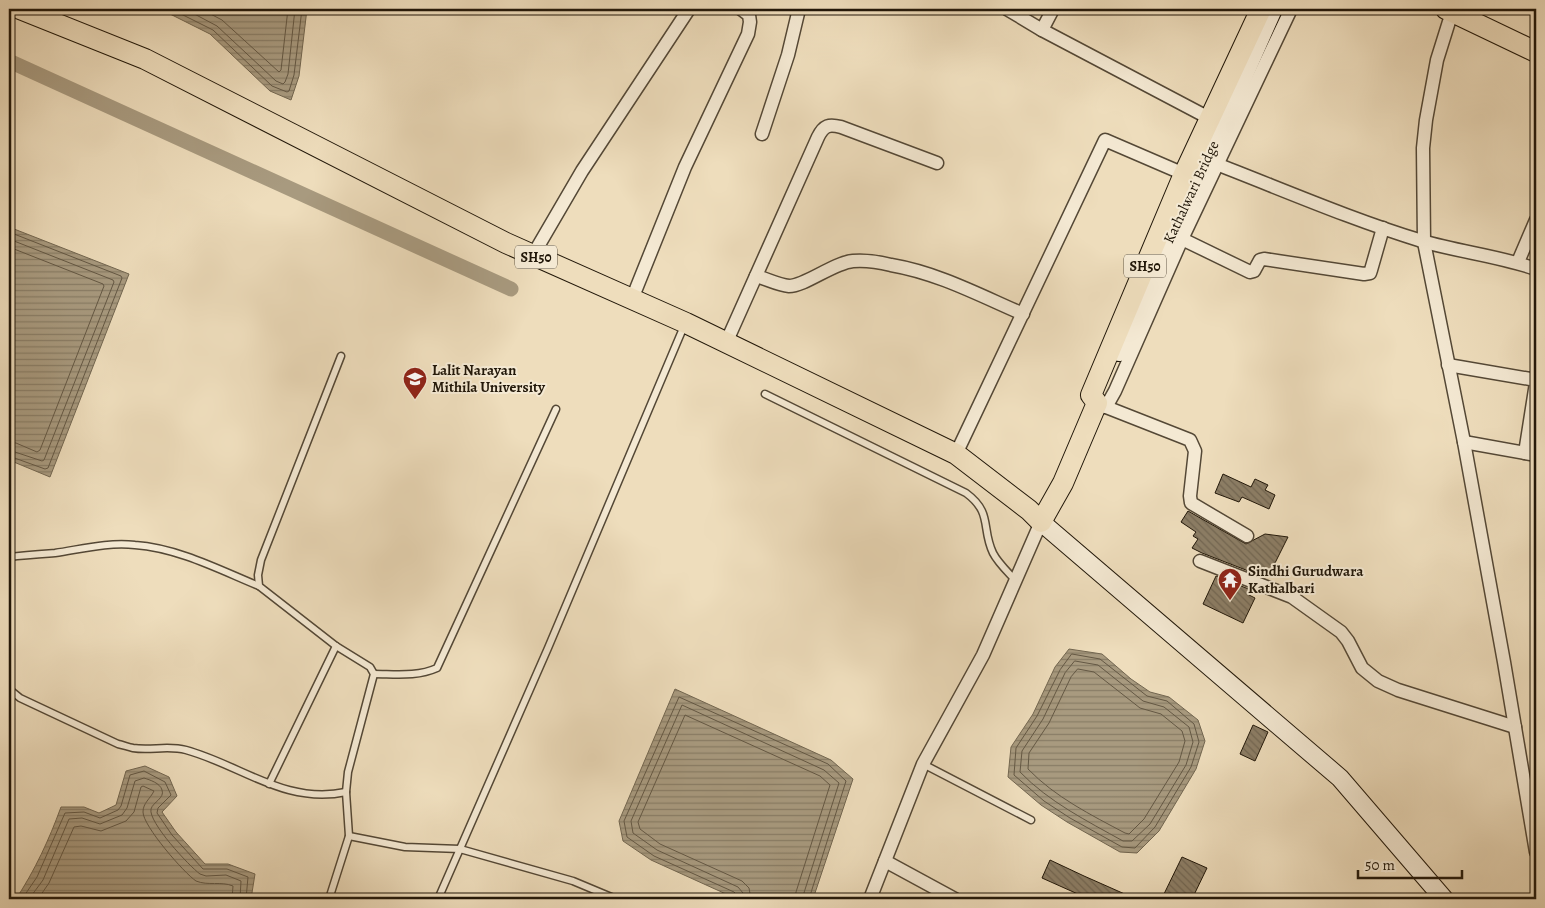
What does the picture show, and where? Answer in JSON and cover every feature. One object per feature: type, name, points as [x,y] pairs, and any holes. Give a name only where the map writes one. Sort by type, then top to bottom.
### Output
[{"type":"main road","name":"SH50","points":[[20,9],[145,59],[532,255],[686,323],[956,454],[1042,522],[1064,483],[1101,405],[1091,395],[1184,174],[1261,9]]},
{"type":"main road","name":"Kathalwari Bridge","points":[[1101,405],[1180,213],[1273,9]]},
{"type":"main road","points":[[1449,10],[1536,52]]},
{"type":"main road","points":[[1042,522],[1340,778],[1444,899]]},
{"type":"street","points":[[532,255],[582,171],[689,9]]},
{"type":"street","points":[[632,299],[685,167],[748,34],[749,15],[741,9]]},
{"type":"street","points":[[762,134],[788,55],[800,9]]},
{"type":"street","points":[[1007,9],[1042,30],[1209,118]]},
{"type":"street","points":[[1042,30],[1053,9]]},
{"type":"street","points":[[1247,536],[1191,503],[1190,496],[1195,451],[1190,440],[1101,405],[1115,391],[1182,239],[1291,9]]},
{"type":"street","points":[[1449,10],[1437,60],[1426,120],[1423,148],[1424,242],[1464,442],[1536,852]]},
{"type":"street","points":[[726,344],[818,137],[825,126],[841,127],[937,163]]},
{"type":"street","points":[[956,454],[1105,140],[1184,174]]},
{"type":"street","points":[[1218,165],[1424,242],[1518,262],[1536,268]]},
{"type":"street","points":[[1518,262],[1536,220]]},
{"type":"street","points":[[1182,239],[1250,272],[1254,271],[1260,260],[1264,259],[1364,274],[1370,273],[1383,228]]},
{"type":"street","points":[[756,276],[793,286],[845,263],[865,261],[882,263],[919,270],[1022,314]]},
{"type":"street","points":[[1448,364],[1536,382],[1531,454],[1464,442]]},
{"type":"street","points":[[870,899],[923,764],[983,655],[1042,522]]},
{"type":"street","points":[[1200,561],[1292,597],[1341,632],[1348,641],[1362,668],[1378,681],[1398,690],[1515,727]]},
{"type":"street","points":[[885,861],[955,899]]},
{"type":"lane","points":[[438,899],[552,639],[686,323]]},
{"type":"lane","points":[[260,586],[258,575],[261,560],[341,356]]},
{"type":"lane","points":[[765,394],[971,496],[984,512],[994,554],[1017,582]]},
{"type":"lane","points":[[374,674],[416,674],[436,668],[556,409]]},
{"type":"lane","points":[[9,557],[107,545],[134,545],[175,553],[260,586],[336,646],[370,667],[374,674],[348,772],[346,792],[349,836],[329,899]]},
{"type":"lane","points":[[269,784],[336,646]]},
{"type":"lane","points":[[9,689],[20,698],[118,744],[134,748],[166,746],[186,750],[269,784],[300,793],[330,795],[346,792]]},
{"type":"lane","points":[[923,764],[1031,820]]},
{"type":"lane","points":[[349,836],[405,848],[460,849],[573,881],[616,899]]},
{"type":"water","points":[[163,9],[307,9],[299,76],[291,100],[270,91],[210,34]]},
{"type":"water","points":[[9,227],[129,274],[50,477],[9,460]]},
{"type":"water","points":[[1069,649],[1102,654],[1131,679],[1150,692],[1169,697],[1198,720],[1205,741],[1196,769],[1159,831],[1137,853],[1120,852],[1067,822],[1041,805],[1008,777],[1011,747],[1033,714],[1055,667]]},
{"type":"water","points":[[675,689],[831,760],[853,779],[813,899],[737,899],[651,860],[623,841],[619,821]]},
{"type":"water","points":[[145,766],[169,777],[177,796],[162,812],[176,832],[205,864],[228,864],[255,874],[251,899],[16,899],[41,854],[61,807],[84,807],[99,813],[116,805],[126,771]]},
{"type":"building","points":[[1223,474],[1251,487],[1255,479],[1268,485],[1265,490],[1275,495],[1269,509],[1242,497],[1239,502],[1215,493]]},
{"type":"building","points":[[1188,511],[1246,544],[1265,534],[1288,537],[1269,575],[1251,572],[1192,548],[1198,539],[1193,536],[1196,532],[1181,522]]},
{"type":"building","name":"Sindhi Gurudwara Kathalbari","points":[[1216,576],[1251,590],[1249,595],[1255,598],[1243,623],[1203,604]]},
{"type":"building","points":[[1253,725],[1268,732],[1255,761],[1240,754]]},
{"type":"building","points":[[1182,857],[1207,868],[1192,899],[1170,899],[1163,896]]},
{"type":"building","points":[[1050,860],[1136,899],[1089,899],[1042,878]]},
{"type":"waterway","points":[[9,61],[511,289]]},
{"type":"place","name":"Lalit Narayan Mithila University","points":[[415,400]]},
{"type":"place","name":"Sindhi Gurudwara Kathalbari","points":[[1230,601]]}]
